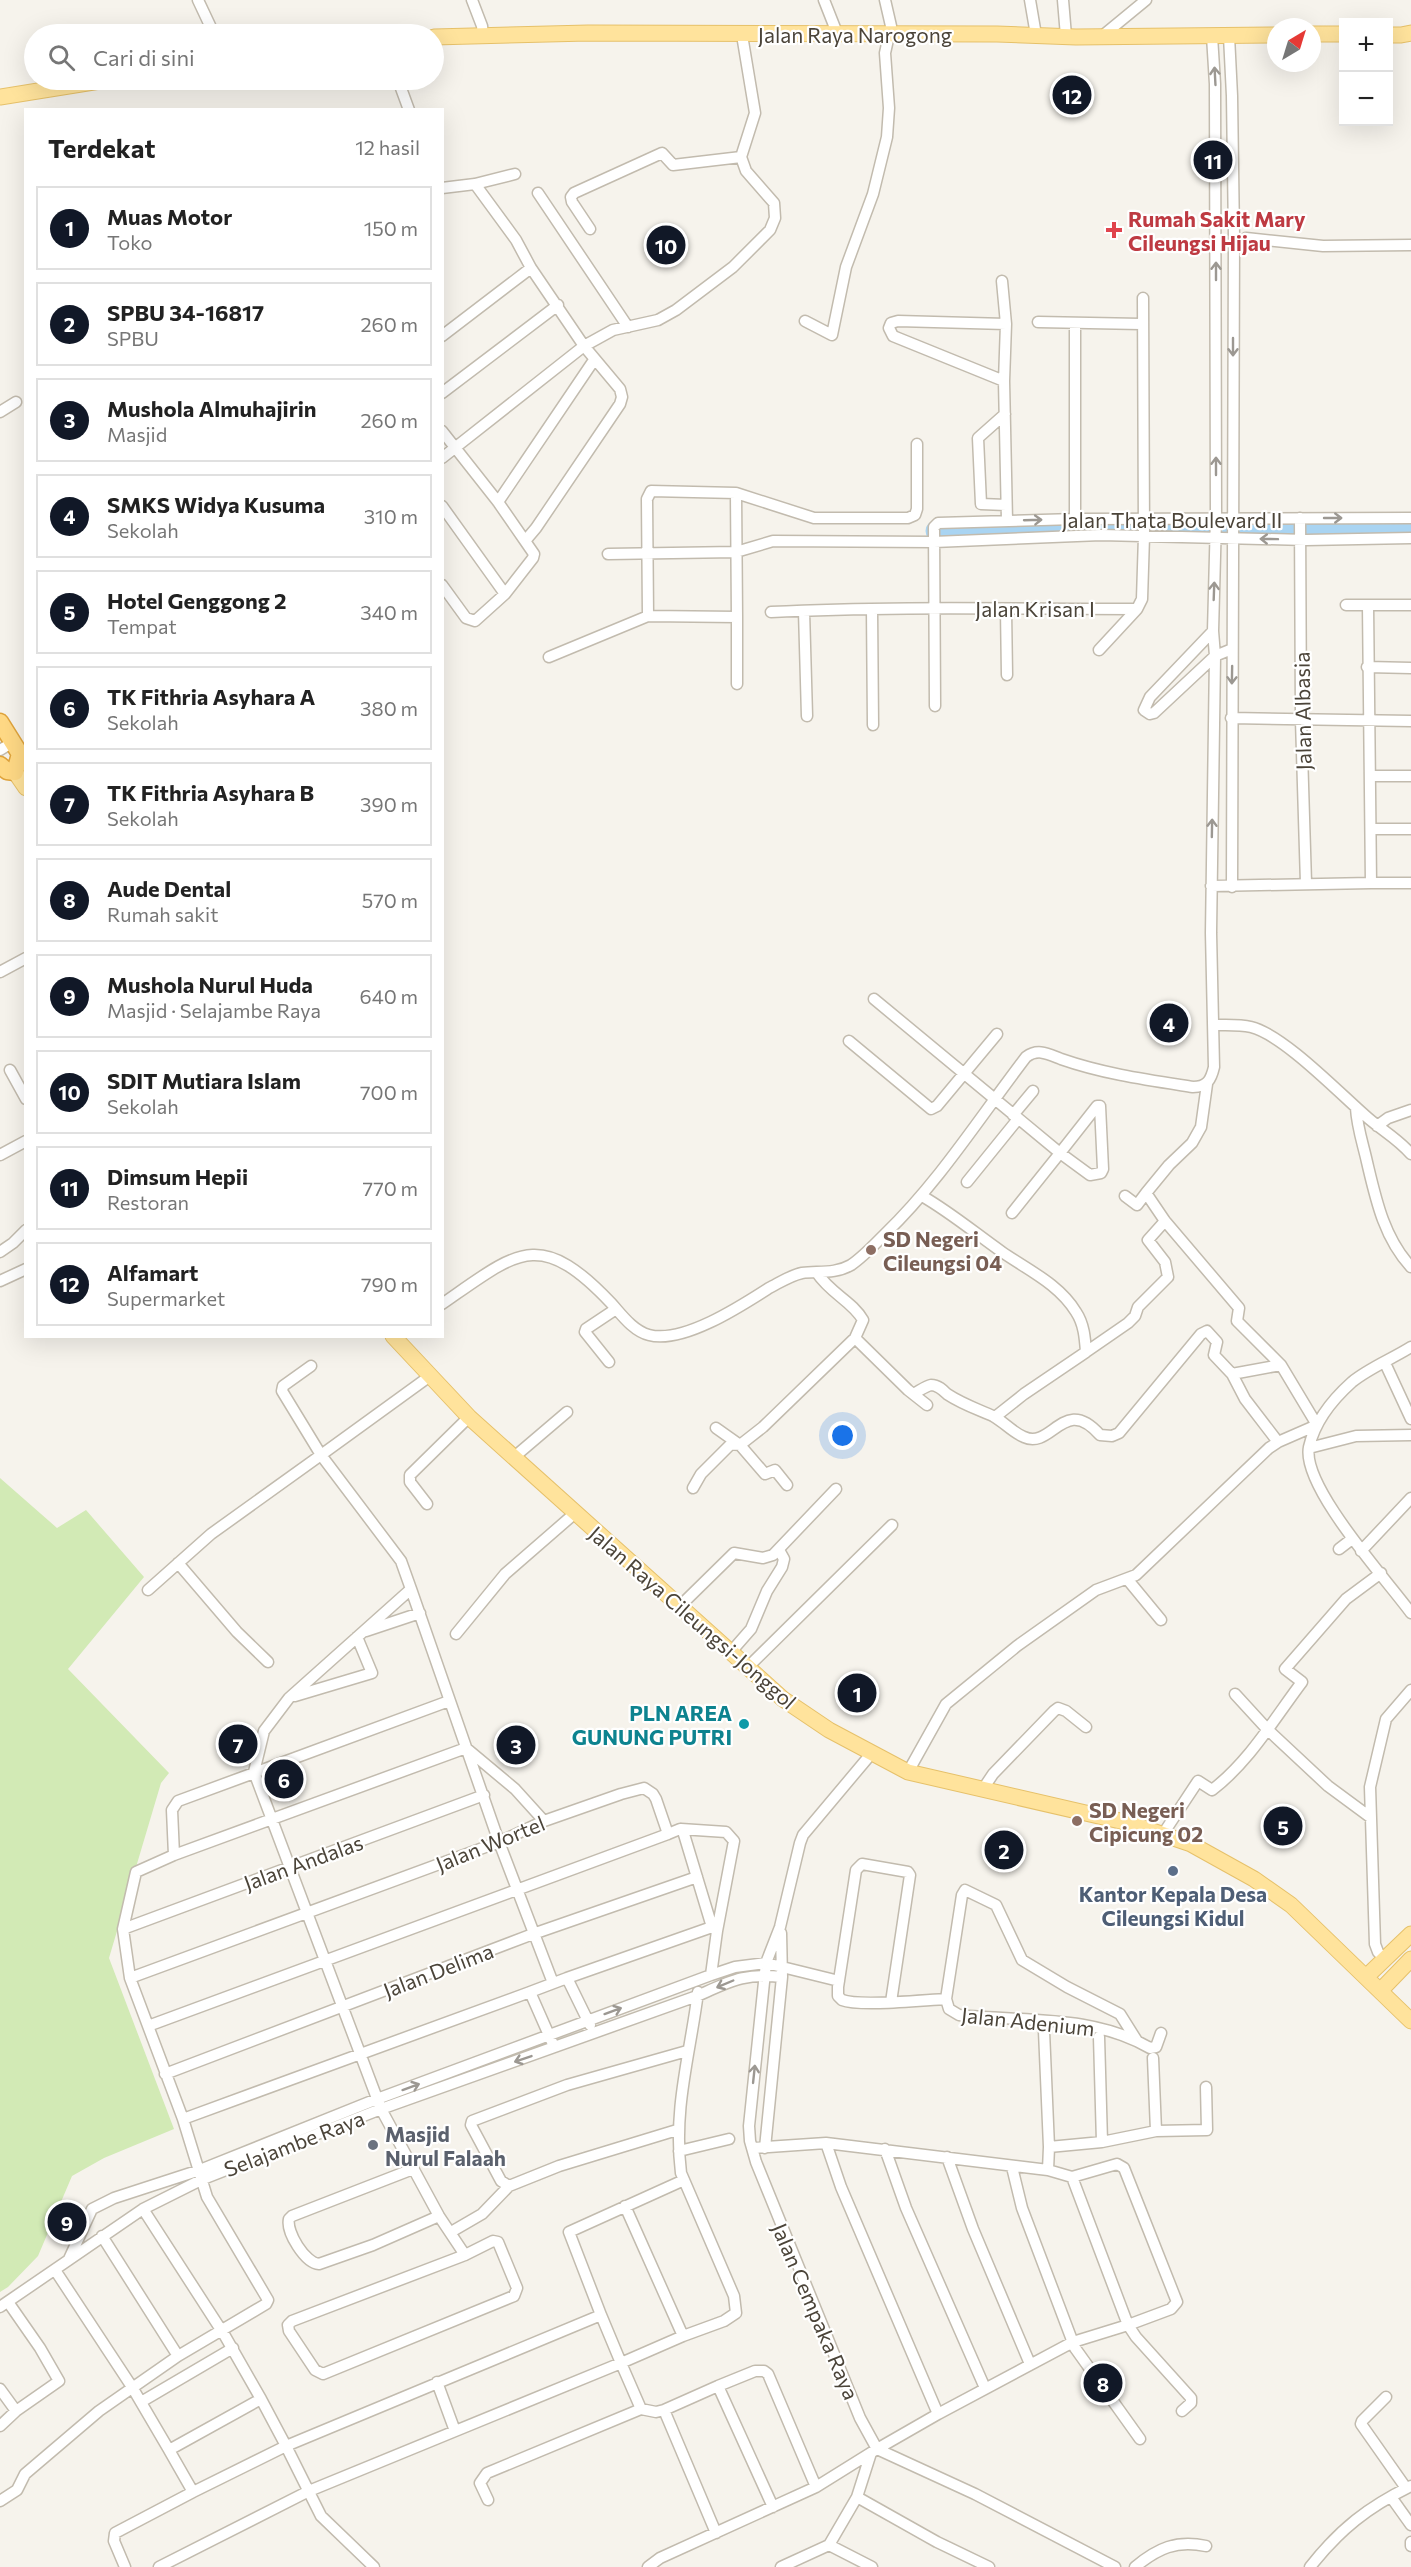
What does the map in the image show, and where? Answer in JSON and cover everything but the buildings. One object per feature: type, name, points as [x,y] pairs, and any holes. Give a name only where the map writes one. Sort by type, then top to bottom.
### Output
[{"type":"highway","points":[[0,722],[6,746],[20,754],[19,763],[8,769]]},
{"type":"main road","name":"Jalan Raya Narogong","points":[[444,37],[588,33],[741,35],[837,33],[1101,37],[1267,35]]},
{"type":"main road","points":[[1321,34],[1339,34]]},
{"type":"main road","points":[[0,97],[44,90]]},
{"type":"main road","points":[[8,769],[24,786]]},
{"type":"main road","name":"Jalan Raya Cileungsi-Jonggol","points":[[396,1338],[469,1417],[574,1514],[783,1699],[871,1754],[908,1772],[1129,1823],[1191,1844],[1291,1905],[1411,2021]]},
{"type":"main road","points":[[1366,1977],[1411,1934]]},
{"type":"main road","points":[[1380,1991],[1411,1959]]},
{"type":"street","points":[[198,0],[209,24]]},
{"type":"street","points":[[472,0],[482,26],[483,36]]},
{"type":"street","points":[[824,0],[837,33]]},
{"type":"street","points":[[805,321],[832,335],[846,267],[873,194],[887,137],[889,108],[885,53],[891,26],[885,0]]},
{"type":"street","points":[[1030,0],[1036,35]]},
{"type":"street","points":[[1063,0],[1066,36]]},
{"type":"street","points":[[1101,37],[1146,0]]},
{"type":"street","points":[[444,457],[584,346],[613,330],[658,320],[676,310],[733,267],[770,230],[775,218],[774,203],[746,171],[741,157],[754,113],[741,35]]},
{"type":"street","points":[[1125,1196],[1137,1205],[1169,1165],[1192,1143],[1201,1127],[1207,1084],[1214,1067],[1211,886],[1216,528],[1215,84],[1212,36]]},
{"type":"street","points":[[1228,36],[1232,96],[1234,237],[1232,887]]},
{"type":"street","points":[[402,90],[408,108]]},
{"type":"street","points":[[590,229],[572,202],[571,197],[574,193],[662,153],[673,165],[741,157]]},
{"type":"street","points":[[444,188],[475,184],[515,174]]},
{"type":"street","points":[[475,184],[516,240],[531,268],[584,346],[620,389],[622,397],[620,404],[525,541]]},
{"type":"street","points":[[538,193],[628,327]]},
{"type":"street","points":[[1246,238],[1323,246],[1411,245]]},
{"type":"street","points":[[444,334],[531,268]]},
{"type":"street","points":[[1002,281],[1006,324],[1004,381],[1006,521]]},
{"type":"street","points":[[1099,650],[1137,609],[1142,599],[1143,298]]},
{"type":"street","points":[[444,391],[558,305]]},
{"type":"street","points":[[1004,381],[893,336],[889,328],[891,323],[898,321],[1006,324]]},
{"type":"street","points":[[1038,322],[1142,324]]},
{"type":"street","points":[[1075,323],[1075,519]]},
{"type":"street","points":[[498,502],[594,360]]},
{"type":"street","points":[[0,412],[16,402]]},
{"type":"street","points":[[1005,414],[978,438],[978,462],[981,504],[1006,505]]},
{"type":"street","points":[[444,433],[498,502],[534,554],[505,594],[475,621],[466,618],[444,588]]},
{"type":"street","points":[[648,616],[647,499],[651,490],[736,493],[814,518],[912,517],[917,509],[917,444]]},
{"type":"street","points":[[736,493],[737,684]]},
{"type":"street","points":[[444,509],[505,594]]},
{"type":"street","name":"Jalan Thata Boulevard II","points":[[934,542],[934,527],[941,522],[1075,519],[1143,527],[1300,528],[1411,518]]},
{"type":"street","name":"Jalan Thata Boulevard II","points":[[608,554],[736,552],[773,540],[934,542],[1048,537],[1143,527],[1300,528],[1411,538]]},
{"type":"street","name":"Jalan Albasia","points":[[1300,528],[1301,720],[1306,883]]},
{"type":"street","points":[[934,542],[935,706]]},
{"type":"street","points":[[1346,605],[1411,605]]},
{"type":"street","points":[[1368,605],[1371,883]]},
{"type":"street","name":"Jalan Krisan I","points":[[771,612],[934,607],[1006,610],[1137,609]]},
{"type":"street","points":[[872,609],[873,725]]},
{"type":"street","points":[[1006,610],[1007,675]]},
{"type":"street","points":[[804,611],[807,716]]},
{"type":"street","points":[[549,657],[648,616],[737,617]]},
{"type":"street","points":[[1213,631],[1150,697],[1144,711],[1154,713],[1215,656],[1232,649]]},
{"type":"street","points":[[1368,667],[1411,668]]},
{"type":"street","points":[[1232,718],[1411,721]]},
{"type":"street","points":[[1370,776],[1411,776]]},
{"type":"street","points":[[1371,829],[1411,829]]},
{"type":"street","points":[[1211,886],[1411,883]]},
{"type":"street","points":[[0,972],[24,959]]},
{"type":"street","points":[[874,999],[993,1099],[1060,1153],[1090,1175],[1101,1173],[1103,1168],[1100,1106],[1060,1153],[1012,1213]]},
{"type":"street","points":[[1214,1025],[1243,1026],[1259,1030],[1309,1065],[1377,1126],[1400,1142],[1411,1154]]},
{"type":"street","points":[[849,1041],[931,1109],[937,1106],[965,1075],[998,1034]]},
{"type":"street","points":[[444,1304],[493,1268],[510,1259],[538,1255],[550,1256],[570,1265],[626,1320],[647,1335],[676,1334],[723,1315],[780,1282],[802,1273],[831,1272],[851,1264],[922,1196],[1026,1057],[1039,1051],[1126,1078],[1193,1087],[1207,1084]]},
{"type":"street","points":[[10,1070],[24,1095]]},
{"type":"street","points":[[967,1182],[1033,1091]]},
{"type":"street","points":[[1356,1108],[1357,1123],[1378,1209],[1398,1253],[1411,1268]]},
{"type":"street","points":[[1377,1126],[1388,1118],[1411,1110]]},
{"type":"street","points":[[0,1155],[24,1142]]},
{"type":"street","points":[[1146,1193],[1165,1221],[1239,1308],[1237,1321],[1281,1365],[1317,1425]]},
{"type":"street","points":[[922,1196],[942,1207],[1062,1294],[1082,1322],[1086,1352]]},
{"type":"street","points":[[995,1417],[1135,1316],[1138,1307],[1168,1277],[1165,1262],[1148,1240],[1149,1236],[1165,1221]]},
{"type":"street","points":[[0,1252],[24,1232]]},
{"type":"street","points":[[0,1281],[24,1270]]},
{"type":"street","points":[[740,1445],[782,1410],[855,1338],[863,1320],[853,1306],[833,1293],[818,1273]]},
{"type":"street","points":[[609,1362],[585,1332],[586,1329],[616,1309]]},
{"type":"street","points":[[915,1393],[932,1385],[938,1386],[967,1406],[995,1417],[1011,1430],[1029,1440],[1037,1439],[1075,1418],[1091,1425],[1100,1435],[1112,1436],[1119,1433],[1204,1332],[1208,1331],[1215,1337],[1218,1346],[1214,1355],[1232,1374],[1245,1399],[1278,1442]]},
{"type":"street","points":[[855,1338],[908,1390],[915,1393],[927,1405]]},
{"type":"street","points":[[1411,1347],[1353,1381],[1334,1400],[1317,1425],[1309,1448],[1309,1458],[1320,1490],[1352,1539],[1411,1613]]},
{"type":"street","points":[[1385,1363],[1411,1419]]},
{"type":"street","points":[[1232,1374],[1281,1365]]},
{"type":"street","points":[[311,1366],[283,1386],[282,1391],[321,1455],[401,1561],[499,1842],[553,1983]]},
{"type":"street","points":[[148,1590],[219,1528],[430,1376]]},
{"type":"street","points":[[513,1458],[567,1412]]},
{"type":"street","points":[[427,1504],[410,1482],[410,1475],[469,1417]]},
{"type":"street","points":[[908,1772],[946,1704],[1017,1646],[1096,1590],[1128,1580],[1136,1575],[1278,1442],[1317,1425]]},
{"type":"street","points":[[716,1428],[740,1445],[766,1474],[775,1470],[787,1485]]},
{"type":"street","points":[[1309,1448],[1356,1436],[1411,1435]]},
{"type":"street","points":[[693,1488],[700,1474],[731,1443],[740,1445]]},
{"type":"street","points":[[679,1606],[734,1552],[763,1558],[770,1557],[836,1489]]},
{"type":"street","points":[[1361,1551],[1411,1498]]},
{"type":"street","points":[[456,1634],[505,1574],[574,1514]]},
{"type":"street","points":[[747,1668],[892,1525]]},
{"type":"street","points":[[1339,1549],[1352,1539]]},
{"type":"street","points":[[730,1653],[751,1629],[767,1592],[782,1567],[784,1558],[779,1550]]},
{"type":"street","points":[[178,1563],[237,1632],[268,1662]]},
{"type":"street","points":[[1162,1834],[1198,1781],[1212,1790],[1222,1782],[1268,1730],[1302,1683],[1285,1669],[1346,1599],[1381,1573]]},
{"type":"street","points":[[1128,1580],[1161,1620]]},
{"type":"street","points":[[411,1589],[289,1698],[264,1731],[254,1772],[379,2104],[439,2216],[458,2243]]},
{"type":"street","points":[[358,1635],[420,1613]]},
{"type":"street","points":[[289,1698],[372,1673],[358,1635]]},
{"type":"street","points":[[1385,1959],[1378,1952],[1375,1944],[1370,1787],[1384,1724],[1411,1690]]},
{"type":"street","points":[[1235,1694],[1268,1730],[1328,1786],[1370,1817]]},
{"type":"street","points":[[174,1855],[172,1810],[175,1804],[254,1772],[449,1701]]},
{"type":"street","points":[[983,1790],[993,1774],[1058,1708],[1066,1711],[1086,1727]]},
{"type":"street","points":[[141,2402],[227,2339],[266,2304],[268,2299],[207,2197],[202,2174],[183,2119],[130,1978],[123,1929],[133,1882],[138,1870],[466,1748]]},
{"type":"street","points":[[466,1748],[515,1789],[543,1821]]},
{"type":"street","points":[[871,1754],[801,1839],[780,1927],[766,1963],[751,2141],[826,2143],[1012,2167],[1102,2142],[1156,2131],[1207,2130],[1206,2087]]},
{"type":"street","name":"Jalan Wortel","points":[[130,1978],[499,1842],[543,1821],[629,1791],[644,1788],[654,1794],[668,1834]]},
{"type":"street","name":"Jalan Andalas","points":[[123,1929],[484,1795]]},
{"type":"street","points":[[681,1829],[715,1929]]},
{"type":"street","points":[[148,2026],[681,1829],[726,1832],[734,1841],[715,1929],[711,1975]]},
{"type":"street","points":[[839,1981],[858,1866],[862,1864],[908,1872],[910,1878],[891,2002]]},
{"type":"street","name":"Jalan Delima","points":[[165,2074],[533,1934],[698,1877]]},
{"type":"street","points":[[946,1999],[962,1895],[965,1890],[996,1905],[1022,1960],[1067,1987],[1120,2014],[1137,2041]]},
{"type":"street","points":[[765,2141],[782,1972],[780,1927]]},
{"type":"street","points":[[183,2119],[567,1978],[715,1929]]},
{"type":"street","points":[[379,2104],[588,2021],[735,1967],[766,1963],[782,1972]]},
{"type":"street","name":"Selajambe Raya","points":[[4,2305],[102,2236],[202,2174],[379,2104],[554,2048],[740,1978],[782,1972],[839,1981]]},
{"type":"street","points":[[567,1978],[593,2033]]},
{"type":"street","points":[[159,2567],[309,2491],[733,2316],[737,2309],[734,2296],[681,2167],[677,2130],[699,1981]]},
{"type":"street","name":"Jalan Adenium","points":[[839,1981],[838,1996],[845,2002],[946,1999],[949,2010],[959,2015],[1072,2022],[1111,2031],[1150,2048],[1154,2048],[1161,2033]]},
{"type":"street","points":[[531,1992],[554,2048]]},
{"type":"street","points":[[1044,2031],[1049,2158],[1072,2177],[1132,2330],[1191,2398],[1191,2403],[1182,2411]]},
{"type":"street","points":[[1099,2037],[1102,2142]]},
{"type":"street","points":[[509,2186],[501,2181],[471,2127],[472,2121],[567,2085],[687,2050]]},
{"type":"street","points":[[1153,2058],[1156,2131]]},
{"type":"street","points":[[458,2243],[497,2241],[517,2288],[516,2295],[323,2374],[315,2370],[289,2331],[288,2325],[292,2321],[458,2243],[509,2186],[559,2166],[677,2130]]},
{"type":"street","points":[[640,2409],[568,2234],[572,2229],[625,2206],[681,2167],[729,2139]]},
{"type":"street","name":"Jalan Cempaka Raya","points":[[751,2141],[759,2170],[874,2451]]},
{"type":"street","points":[[826,2143],[841,2187],[938,2414]]},
{"type":"street","points":[[885,2149],[906,2208],[985,2388]]},
{"type":"street","points":[[947,2157],[973,2229],[1030,2364]]},
{"type":"street","points":[[648,2567],[660,2558],[816,2487],[938,2414],[1030,2364],[1074,2345],[1132,2330],[1173,2308],[1177,2302],[1124,2168],[1117,2164],[1072,2177]]},
{"type":"street","points":[[1012,2167],[1022,2208],[1074,2345],[1140,2439]]},
{"type":"street","points":[[413,2169],[292,2217],[289,2219],[289,2228],[309,2260],[319,2264],[373,2245],[439,2216]]},
{"type":"street","points":[[68,2261],[92,2209],[114,2198],[202,2174]]},
{"type":"street","points":[[625,2206],[683,2336]]},
{"type":"street","points":[[143,2209],[227,2339],[286,2446],[321,2516],[374,2567]]},
{"type":"street","points":[[102,2236],[178,2356]]},
{"type":"street","points":[[55,2270],[132,2387],[193,2492]]},
{"type":"street","points":[[0,2426],[16,2411],[58,2384],[59,2380],[4,2305]]},
{"type":"street","points":[[125,2567],[114,2541],[115,2533],[286,2446],[601,2315]]},
{"type":"street","points":[[0,2501],[17,2490],[25,2474],[51,2450],[132,2387],[178,2356],[227,2339]]},
{"type":"street","points":[[488,2500],[480,2483],[487,2473],[640,2409],[656,2412],[664,2410],[755,2371],[764,2371],[768,2374],[816,2487]]},
{"type":"street","points":[[437,2382],[455,2431]]},
{"type":"street","points":[[718,2386],[773,2507]]},
{"type":"street","points":[[0,2389],[16,2411]]},
{"type":"street","points":[[1310,2567],[1335,2536],[1360,2515],[1409,2487],[1361,2424],[1386,2397]]},
{"type":"street","points":[[169,2450],[261,2399]]},
{"type":"street","points":[[664,2410],[716,2533]]},
{"type":"street","points":[[781,2567],[800,2563],[829,2545],[857,2497],[874,2451]]},
{"type":"street","points":[[874,2451],[975,2494],[1115,2567]]},
{"type":"street","points":[[857,2497],[937,2542],[988,2567]]},
{"type":"street","points":[[1391,2497],[1411,2525]]},
{"type":"street","points":[[1135,2567],[1154,2552],[1170,2545],[1189,2542],[1206,2546]]},
{"type":"street","points":[[829,2545],[872,2567]]},
{"type":"green space","points":[[0,1478],[57,1528],[86,1510],[144,1577],[68,1669],[169,1773],[161,1783],[109,1958],[174,2129],[104,2158],[72,2176],[38,2256],[8,2287],[0,2292]]},
{"type":"waterway","points":[[936,531],[1411,529]]},
{"type":"place","name":"Alfamart","points":[[1072,95]]},
{"type":"place","name":"Dimsum Hepii","points":[[1213,160]]},
{"type":"place","name":"Rumah Sakit Mary Cileungsi Hijau","points":[[1114,230]]},
{"type":"place","name":"SDIT Mutiara Islam","points":[[666,245]]},
{"type":"place","name":"SMKS Widya Kusuma","points":[[1169,1023]]},
{"type":"place","name":"SD Negeri Cileungsi 04","points":[[871,1250]]},
{"type":"place","name":"Muas Motor","points":[[857,1693]]},
{"type":"place","name":"PLN AREA GUNUNG PUTRI","points":[[744,1724]]},
{"type":"place","name":"TK Fithria Asyhara B","points":[[238,1744]]},
{"type":"place","name":"Mushola Almuhajirin","points":[[516,1745]]},
{"type":"place","name":"TK Fithria Asyhara A","points":[[284,1779]]},
{"type":"place","name":"SD Negeri Cipicung 02","points":[[1077,1821]]},
{"type":"place","name":"Hotel Genggong 2","points":[[1283,1826]]},
{"type":"place","name":"SPBU 34-16817","points":[[1004,1850]]},
{"type":"place","name":"Kantor Kepala Desa Cileungsi Kidul","points":[[1173,1871]]},
{"type":"place","name":"Masjid Nurul Falaah","points":[[373,2145]]},
{"type":"place","name":"Mushola Nurul Huda","points":[[67,2222]]},
{"type":"place","name":"Aude Dental","points":[[1103,2383]]}]
